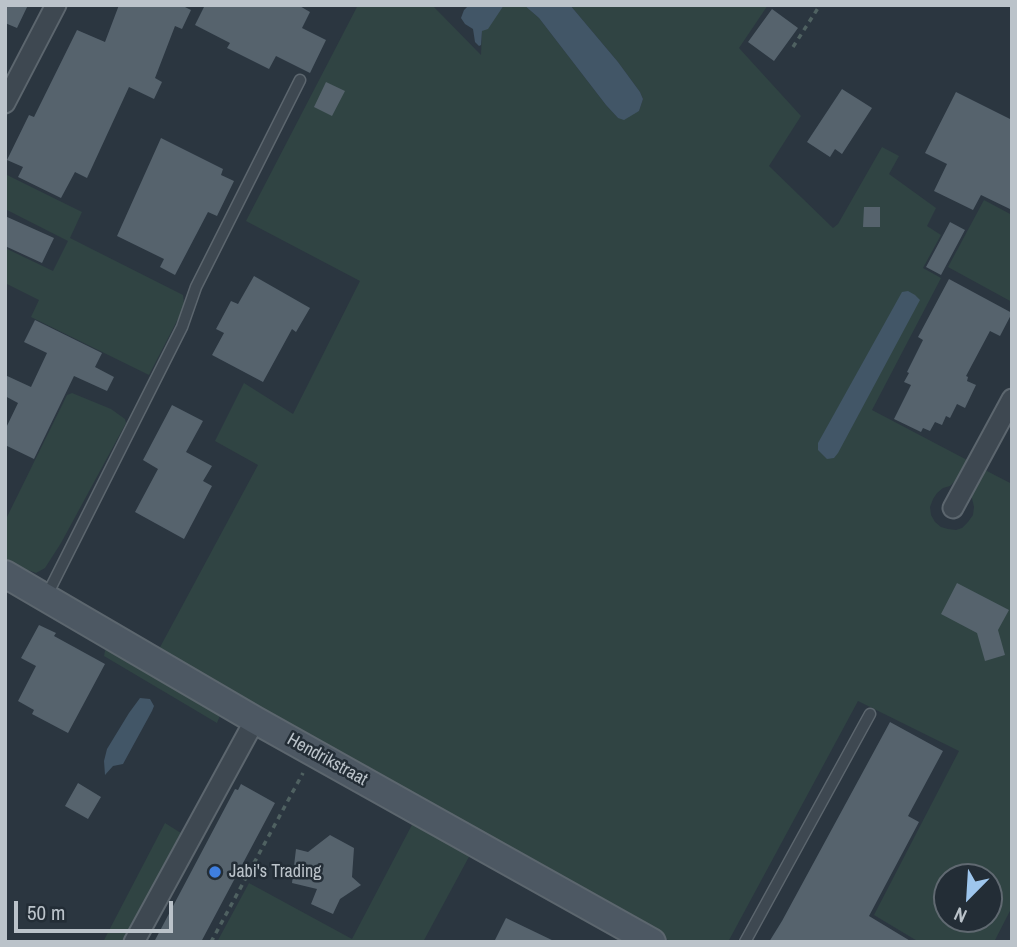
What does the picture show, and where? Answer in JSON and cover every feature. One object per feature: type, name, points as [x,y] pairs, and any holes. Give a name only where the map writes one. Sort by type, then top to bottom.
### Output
[{"type":"street","points":[[5,103],[56,5]]},
{"type":"street","points":[[953,508],[1012,399]]},
{"type":"street","name":"Hendrikstraat","points":[[5,574],[255,720],[652,942]]},
{"type":"street","points":[[134,942],[255,720]]},
{"type":"lane","points":[[46,598],[182,327],[195,287],[300,79]]},
{"type":"lane","points":[[745,942],[870,714]]},
{"type":"path","points":[[793,47],[820,5]]},
{"type":"path","points":[[211,942],[314,753]]},
{"type":"green space","points":[[358,5],[432,5],[481,55],[482,31],[504,5],[524,5],[539,18],[618,118],[639,111],[643,99],[618,62],[570,5],[768,5],[739,48],[801,116],[769,166],[833,228],[838,224],[882,147],[899,156],[889,174],[936,208],[927,226],[941,235],[923,268],[941,278],[872,410],[967,460],[955,481],[943,488],[933,499],[931,515],[941,527],[956,530],[968,522],[974,507],[971,494],[985,470],[1012,484],[1012,907],[1003,924],[1003,863],[933,863],[933,933],[999,933],[994,942],[919,942],[874,915],[959,751],[858,701],[728,942],[672,942],[584,895],[158,651],[258,465],[215,441],[244,383],[293,414],[360,281],[246,221]]},
{"type":"green space","points":[[5,174],[82,212],[70,238],[183,295],[184,304],[180,315],[149,375],[31,317],[39,300],[5,283],[5,248],[53,271],[68,241],[5,209]]},
{"type":"green space","points":[[984,200],[1012,215],[1012,302],[948,267]]},
{"type":"green space","points":[[72,393],[111,409],[125,419],[126,423],[61,543],[45,568],[36,573],[5,562],[5,521],[67,395]]},
{"type":"green space","points":[[106,646],[221,713],[217,723],[104,656]]},
{"type":"green space","points":[[414,821],[471,853],[423,942],[217,942],[249,883],[352,939]]},
{"type":"green space","points":[[165,823],[184,835],[126,942],[103,942]]},
{"type":"water","points":[[469,5],[504,5],[488,29],[482,31],[479,46],[475,42],[473,29],[461,18]]},
{"type":"water","points":[[524,5],[570,5],[640,92],[643,99],[639,111],[624,120],[618,118],[539,18]]},
{"type":"water","points":[[908,291],[920,300],[838,453],[834,458],[827,459],[818,450],[818,443],[902,292]]},
{"type":"water","points":[[140,698],[150,699],[154,706],[152,711],[123,764],[113,766],[105,775],[107,749]]},
{"type":"building","points":[[5,5],[28,5],[17,28],[5,23]]},
{"type":"building","points":[[119,5],[181,5],[191,10],[182,29],[175,26],[155,78],[162,82],[154,99],[129,87],[87,178],[75,172],[61,198],[18,177],[23,167],[7,160],[29,115],[34,117],[77,30],[105,42]]},
{"type":"building","points":[[205,5],[298,5],[310,12],[302,28],[326,40],[310,73],[276,56],[269,69],[227,48],[230,43],[195,25]]},
{"type":"building","points":[[772,9],[798,28],[774,61],[748,42]]},
{"type":"building","points":[[326,82],[345,91],[332,116],[314,107]]},
{"type":"building","points":[[842,89],[872,108],[842,154],[835,149],[830,157],[807,142]]},
{"type":"building","points":[[956,92],[1012,120],[1012,210],[981,195],[973,210],[934,191],[947,164],[925,153]]},
{"type":"building","points":[[161,138],[223,169],[221,175],[234,181],[217,216],[208,212],[175,275],[160,267],[164,259],[117,236]]},
{"type":"building","points":[[864,207],[880,207],[880,227],[863,227]]},
{"type":"building","points":[[5,216],[54,238],[42,263],[5,246]]},
{"type":"building","points":[[950,222],[965,230],[941,275],[926,267]]},
{"type":"building","points":[[254,276],[310,308],[296,332],[292,329],[263,382],[212,355],[224,333],[216,329],[231,301],[238,304]]},
{"type":"building","points":[[949,279],[1012,313],[1000,336],[990,331],[966,376],[967,381],[976,385],[965,408],[957,404],[950,418],[946,416],[942,425],[935,422],[930,431],[923,428],[921,432],[894,419],[911,385],[904,382],[923,340],[918,337]]},
{"type":"building","points":[[35,320],[102,353],[95,367],[114,377],[107,391],[74,376],[34,459],[5,445],[5,430],[18,403],[5,396],[5,375],[31,387],[47,353],[24,342]]},
{"type":"building","points":[[172,405],[203,421],[186,452],[212,466],[203,481],[212,486],[184,539],[135,512],[158,469],[143,460]]},
{"type":"building","points":[[957,583],[1009,610],[998,630],[1005,655],[985,661],[977,633],[941,614]]},
{"type":"building","points":[[39,625],[105,664],[68,733],[32,714],[34,710],[18,701],[36,666],[21,658]]},
{"type":"building","points":[[890,722],[943,751],[908,816],[919,822],[869,916],[912,942],[769,942],[782,921]]},
{"type":"building","points":[[78,783],[101,797],[88,819],[65,806]]},
{"type":"building","name":"Jabi's Trading","points":[[241,784],[275,803],[201,942],[154,942],[235,789],[238,790]]},
{"type":"building","points":[[330,835],[354,848],[352,877],[361,885],[340,899],[333,914],[311,904],[317,889],[292,883],[296,849],[308,852]]},
{"type":"building","points":[[506,918],[556,942],[494,942]]},
{"type":"place","name":"Jabi's Trading","points":[[215,872]]}]
